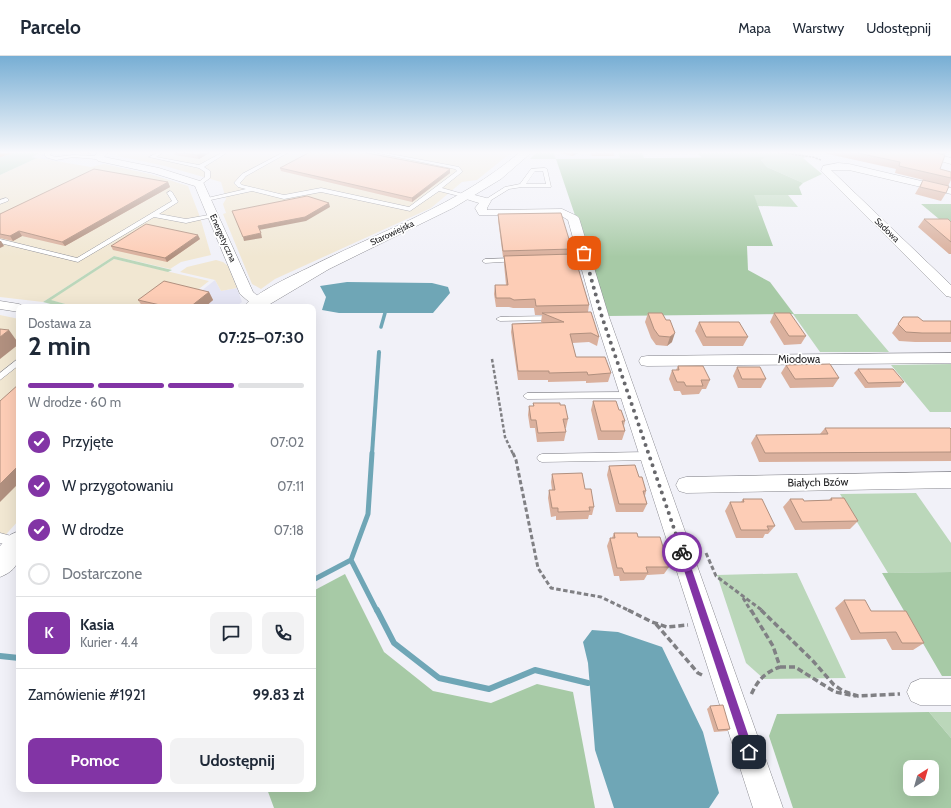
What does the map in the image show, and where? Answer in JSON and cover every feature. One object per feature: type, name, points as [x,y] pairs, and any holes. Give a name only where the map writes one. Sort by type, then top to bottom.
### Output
[{"type":"street","name":"Energetyczna","points":[[200,187],[214,216],[247,294],[255,304]]},
{"type":"street","name":"Starowiejska","points":[[258,304],[318,269],[429,216],[476,198],[487,187]]},
{"type":"street","name":"Sadowa","points":[[842,187],[951,293]]},
{"type":"street","points":[[934,187],[951,191]]},
{"type":"street","points":[[476,198],[483,213],[562,212],[573,218],[582,259],[598,317],[630,396],[768,808]]},
{"type":"street","points":[[0,305],[16,308]]},
{"type":"street","name":"Miodowa","points":[[647,361],[951,358]]},
{"type":"street","name":"Białych Bzów","points":[[686,485],[951,480]]},
{"type":"street","points":[[0,565],[16,546]]},
{"type":"street","points":[[920,692],[951,692]]},
{"type":"lane","points":[[243,187],[284,198],[321,190],[410,209],[441,187]]},
{"type":"lane","points":[[438,189],[476,198],[511,187]]},
{"type":"lane","points":[[206,199],[252,190]]},
{"type":"lane","points":[[0,241],[78,260],[175,202],[170,193]]},
{"type":"lane","points":[[0,198],[6,200],[0,202]]},
{"type":"lane","points":[[154,215],[186,221],[214,216]]},
{"type":"lane","points":[[485,261],[524,260]]},
{"type":"lane","points":[[500,319],[563,317]]},
{"type":"lane","points":[[0,376],[16,363]]},
{"type":"lane","points":[[527,396],[630,396]]},
{"type":"lane","points":[[542,458],[650,456]]},
{"type":"lane","points":[[0,538],[16,542]]},
{"type":"path","points":[[492,359],[505,437],[516,460],[538,568],[551,588],[601,597],[656,624],[667,627],[688,625],[704,620]]},
{"type":"path","points":[[706,553],[716,576],[764,612],[813,661],[822,674],[834,685],[843,691],[858,696]]},
{"type":"path","points":[[742,596],[773,646],[780,667]]},
{"type":"path","points":[[656,624],[698,673],[726,685]]},
{"type":"path","points":[[750,699],[758,682],[768,670],[780,667],[795,667],[835,692],[852,696],[898,695],[909,691],[920,692]]},
{"type":"shaded area","points":[[0,187],[188,187],[200,217],[211,255],[181,262],[170,269],[114,256],[43,302],[0,297]]},
{"type":"shaded area","points":[[222,187],[456,187],[431,208],[275,279],[261,289],[252,284],[223,214],[226,213],[223,204],[226,199]]},
{"type":"shaded area","points":[[114,259],[209,281],[180,304],[65,304],[50,300]]},
{"type":"shaded area","points":[[216,260],[223,262],[228,266],[237,288],[221,291],[215,280],[180,272],[187,267]]},
{"type":"shaded area","points":[[215,280],[221,291],[237,288],[242,302],[239,304],[185,304]]},
{"type":"shaded area","points":[[0,315],[16,318],[16,523],[0,541]]},
{"type":"green space","points":[[565,187],[799,187],[802,195],[754,195],[773,246],[747,246],[748,270],[770,282],[794,314],[609,316]]},
{"type":"green space","points":[[753,195],[788,195],[798,207],[758,206]]},
{"type":"green space","points":[[921,204],[951,204],[951,229]]},
{"type":"green space","points":[[114,256],[172,270],[168,272],[114,259],[51,300],[65,304],[51,304],[43,302]]},
{"type":"green space","points":[[793,314],[857,314],[889,352],[820,352]]},
{"type":"green space","points":[[951,364],[951,412],[930,412],[891,365]]},
{"type":"green space","points":[[916,493],[951,543],[951,572],[888,573],[840,494]]},
{"type":"green space","points":[[951,572],[951,676],[942,676],[882,573]]},
{"type":"green space","points":[[797,573],[846,678],[764,679],[746,663],[717,575]]},
{"type":"green space","points":[[345,574],[384,652],[433,691],[491,703],[537,684],[573,692],[595,808],[274,808],[268,792],[316,792],[316,589]]},
{"type":"green space","points":[[929,712],[951,712],[951,738]]},
{"type":"green space","points":[[929,712],[951,738],[951,808],[793,808],[769,736],[777,714]]},
{"type":"water","points":[[347,282],[432,283],[448,287],[450,293],[433,313],[339,313],[322,310],[326,297],[320,286]]},
{"type":"water","points":[[592,630],[618,632],[662,647],[703,732],[719,793],[709,808],[614,808],[595,750],[588,663],[583,642]]},
{"type":"building","points":[[56,187],[159,187],[62,242],[19,231],[10,236],[0,234],[0,214]]},
{"type":"building","points":[[364,187],[426,187],[412,198]]},
{"type":"building","points":[[920,187],[949,187],[946,193]]},
{"type":"building","points":[[307,196],[329,203],[305,217],[258,226],[261,233],[243,237],[232,211]]},
{"type":"building","points":[[561,213],[572,249],[503,251],[498,214]]},
{"type":"building","points":[[924,219],[948,219],[951,222],[951,242]]},
{"type":"building","points":[[146,224],[198,235],[165,258],[111,246]]},
{"type":"building","points":[[574,254],[589,305],[536,306],[535,299],[514,300],[510,298],[496,298],[495,285],[508,285],[504,256]]},
{"type":"building","points":[[164,281],[209,292],[194,304],[156,304],[138,300]]},
{"type":"building","points":[[591,312],[599,337],[591,333],[570,334],[576,357],[605,357],[611,373],[588,375],[587,372],[549,373],[549,371],[518,371],[512,324],[564,322],[542,313]]},
{"type":"building","points":[[648,313],[662,313],[666,320],[670,320],[675,333],[670,337],[659,336],[654,329]]},
{"type":"building","points":[[774,313],[790,313],[806,336],[789,336]]},
{"type":"building","points":[[903,317],[918,317],[923,321],[951,321],[951,333],[906,332],[898,324]]},
{"type":"building","points":[[699,322],[739,322],[748,337],[706,337]]},
{"type":"building","points":[[0,329],[9,330],[0,337]]},
{"type":"building","points":[[830,364],[839,378],[795,379],[786,365]]},
{"type":"building","points":[[678,366],[703,366],[710,380],[701,380],[703,386],[686,386],[684,382],[677,382],[672,370],[679,370]]},
{"type":"building","points":[[737,367],[760,367],[766,379],[742,379]]},
{"type":"building","points":[[858,369],[893,369],[904,382],[868,383]]},
{"type":"building","points":[[16,387],[16,468],[0,484],[0,401]]},
{"type":"building","points":[[593,401],[616,401],[625,421],[622,421],[625,431],[601,431]]},
{"type":"building","points":[[533,403],[560,403],[560,405],[565,405],[568,419],[563,419],[566,432],[538,433],[536,420],[531,420],[529,406],[534,406]]},
{"type":"building","points":[[825,428],[950,428],[951,452],[765,453],[756,435],[828,434]]},
{"type":"building","points":[[635,465],[639,477],[642,477],[646,491],[643,491],[647,504],[619,504],[609,466]]},
{"type":"building","points":[[582,473],[585,489],[591,489],[594,507],[589,507],[590,511],[558,512],[558,508],[552,508],[549,490],[555,490],[552,474]]},
{"type":"building","points":[[831,498],[844,498],[858,521],[802,522],[790,499],[803,499],[804,501],[832,500]]},
{"type":"building","points":[[743,499],[762,499],[775,526],[767,526],[769,530],[741,530],[730,502],[744,502]]},
{"type":"building","points":[[614,533],[637,533],[638,537],[660,537],[669,567],[646,567],[648,573],[624,573],[622,568],[617,568],[610,538],[615,538]]},
{"type":"building","points":[[844,600],[865,600],[871,611],[906,611],[924,643],[902,643],[896,632],[860,633]]},
{"type":"building","points":[[723,705],[730,729],[718,730],[710,706]]},
{"type":"waterway","points":[[381,327],[385,313]]},
{"type":"waterway","points":[[372,454],[379,352]]},
{"type":"waterway","points":[[351,560],[368,514],[372,453]]},
{"type":"waterway","points":[[316,578],[351,560]]},
{"type":"waterway","points":[[351,560],[377,611]]},
{"type":"waterway","points":[[377,610],[394,643],[439,678],[489,689],[535,670],[588,683]]},
{"type":"waterway","points":[[0,656],[16,658]]},
{"type":"way so far","points":[[584,253],[602,317],[661,485],[682,552]]},
{"type":"route","points":[[682,552],[749,752]]}]
